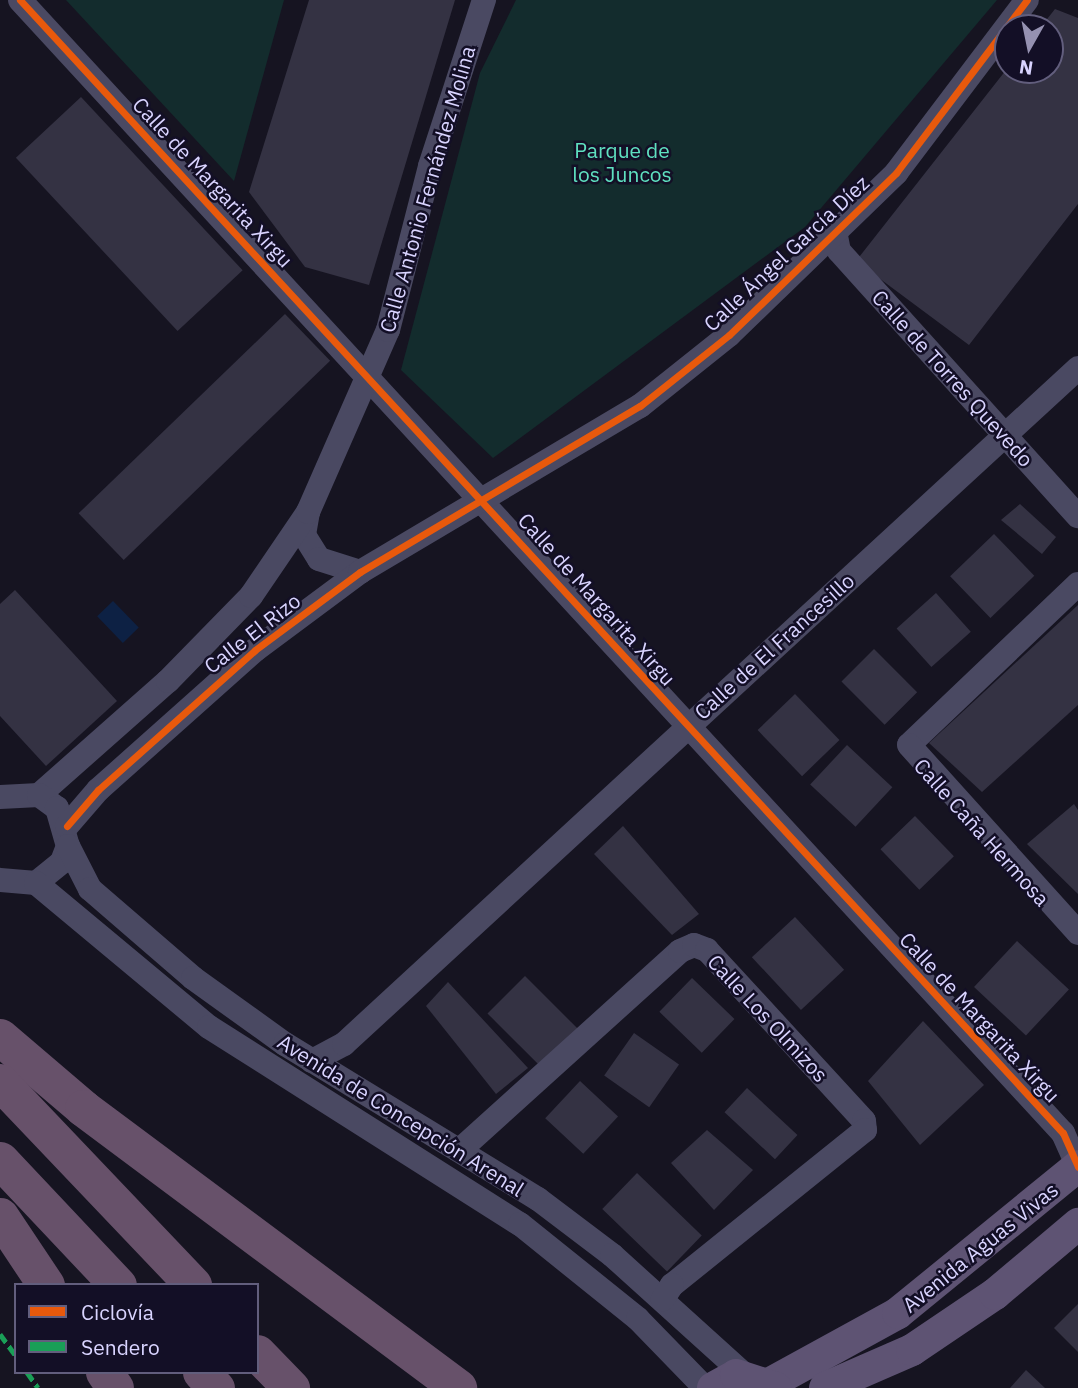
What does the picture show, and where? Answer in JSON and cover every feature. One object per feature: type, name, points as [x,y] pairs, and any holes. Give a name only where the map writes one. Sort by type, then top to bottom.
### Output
[{"type":"highway","points":[[0,1037],[83,1108],[458,1388]]},
{"type":"highway","points":[[0,1082],[190,1283]]},
{"type":"highway","points":[[0,1160],[116,1283]]},
{"type":"highway","points":[[0,1216],[45,1283]]},
{"type":"highway","points":[[259,1355],[291,1388]]},
{"type":"highway","points":[[203,1374],[216,1388]]},
{"type":"main road","name":"Avenida Aguas Vivas","points":[[713,1388],[727,1377],[764,1383],[898,1313],[1078,1167]]},
{"type":"main road","name":"Avenida Aguas Vivas","points":[[825,1388],[912,1350],[995,1294],[1078,1224]]},
{"type":"street","name":"Calle de Margarita Xirgu","points":[[20,0],[1063,1133],[1078,1167]]},
{"type":"street","name":"Calle Antonio Fernández Molina","points":[[371,379],[484,0]]},
{"type":"street","name":"Calle Ángel García Díez","points":[[484,502],[640,406],[836,236],[981,67],[1027,0]]},
{"type":"street","name":"Calle de Torres Quevedo","points":[[836,236],[839,251],[1078,516]]},
{"type":"street","name":"Calle de El Francesillo","points":[[313,1062],[344,1044],[1078,368]]},
{"type":"street","name":"Calle El Rizo","points":[[39,795],[127,719],[251,596],[308,512],[371,379]]},
{"type":"street","name":"Calle El Rizo","points":[[36,883],[62,862],[67,836],[216,683],[360,572],[484,502]]},
{"type":"street","name":"Calle El Rizo","points":[[308,512],[304,535],[319,559],[360,572]]},
{"type":"street","name":"Calle Caña Hermosa","points":[[1078,584],[909,745],[1078,933]]},
{"type":"street","points":[[4,791],[39,795]]},
{"type":"street","name":"Avenida de Concepción Arenal","points":[[39,795],[67,836],[90,889],[119,917],[244,1017],[538,1199],[764,1383]]},
{"type":"street","points":[[0,880],[36,883]]},
{"type":"street","name":"Avenida de Concepción Arenal","points":[[36,883],[209,1027],[520,1224],[638,1319],[705,1388]]},
{"type":"street","name":"Calle Los Olmizos","points":[[461,1149],[680,951],[694,945],[707,950],[864,1121],[865,1130],[672,1285],[663,1299]]},
{"type":"green space","points":[[66,0],[284,0],[234,181]]},
{"type":"green space","name":"Parque de los Juncos","points":[[516,0],[997,0],[805,227],[493,458],[401,370],[480,73]]},
{"type":"water","points":[[113,601],[139,628],[123,643],[97,616]]},
{"type":"building","points":[[309,0],[455,0],[369,285],[305,267],[249,192]]},
{"type":"building","points":[[1055,9],[1078,18],[1078,204],[969,345],[856,261],[995,84],[1064,84],[1064,14],[1051,14]]},
{"type":"building","points":[[81,97],[243,270],[178,331],[16,158]]},
{"type":"building","points":[[285,314],[330,361],[124,560],[79,513]]},
{"type":"building","points":[[1020,504],[1056,537],[1042,554],[1001,520]]},
{"type":"building","points":[[994,534],[1034,576],[990,618],[950,576]]},
{"type":"building","points":[[15,590],[117,701],[46,766],[0,716],[0,604]]},
{"type":"building","points":[[936,593],[971,632],[931,667],[897,628]]},
{"type":"building","points":[[1078,605],[1078,705],[982,792],[929,743]]},
{"type":"building","points":[[874,649],[917,692],[885,725],[841,682]]},
{"type":"building","points":[[795,694],[839,740],[802,776],[758,730]]},
{"type":"building","points":[[847,745],[892,787],[856,827],[810,784]]},
{"type":"building","points":[[1074,804],[1078,810],[1078,894],[1027,844]]},
{"type":"building","points":[[915,816],[954,856],[919,890],[880,849]]},
{"type":"building","points":[[623,826],[699,914],[672,935],[594,854]]},
{"type":"building","points":[[795,917],[844,970],[801,1010],[752,957]]},
{"type":"building","points":[[1017,941],[1069,989],[1026,1035],[974,987]]},
{"type":"building","points":[[525,976],[577,1028],[540,1066],[488,1013]]},
{"type":"building","points":[[692,978],[734,1019],[702,1053],[659,1012]]},
{"type":"building","points":[[448,982],[528,1068],[496,1094],[426,1006]]},
{"type":"building","points":[[923,1021],[984,1085],[920,1145],[868,1081]]},
{"type":"building","points":[[634,1033],[679,1065],[649,1107],[604,1076]]},
{"type":"building","points":[[580,1081],[618,1116],[583,1154],[545,1118]]},
{"type":"building","points":[[747,1088],[797,1135],[775,1159],[724,1112]]},
{"type":"building","points":[[707,1130],[753,1170],[714,1210],[671,1163]]},
{"type":"building","points":[[637,1173],[702,1236],[667,1271],[602,1209]]},
{"type":"building","points":[[1078,1304],[1078,1352],[1054,1328]]},
{"type":"building","points":[[1026,1370],[1045,1388],[1010,1388]]},
{"type":"marked path","points":[[0,1334],[14,1353]]},
{"type":"marked path","points":[[28,1374],[38,1388]]},
{"type":"cycle path","points":[[20,0],[1063,1133],[1078,1167]]},
{"type":"cycle path","points":[[67,826],[98,790],[255,650],[360,572],[640,406],[729,335],[896,173],[1027,0]]}]
